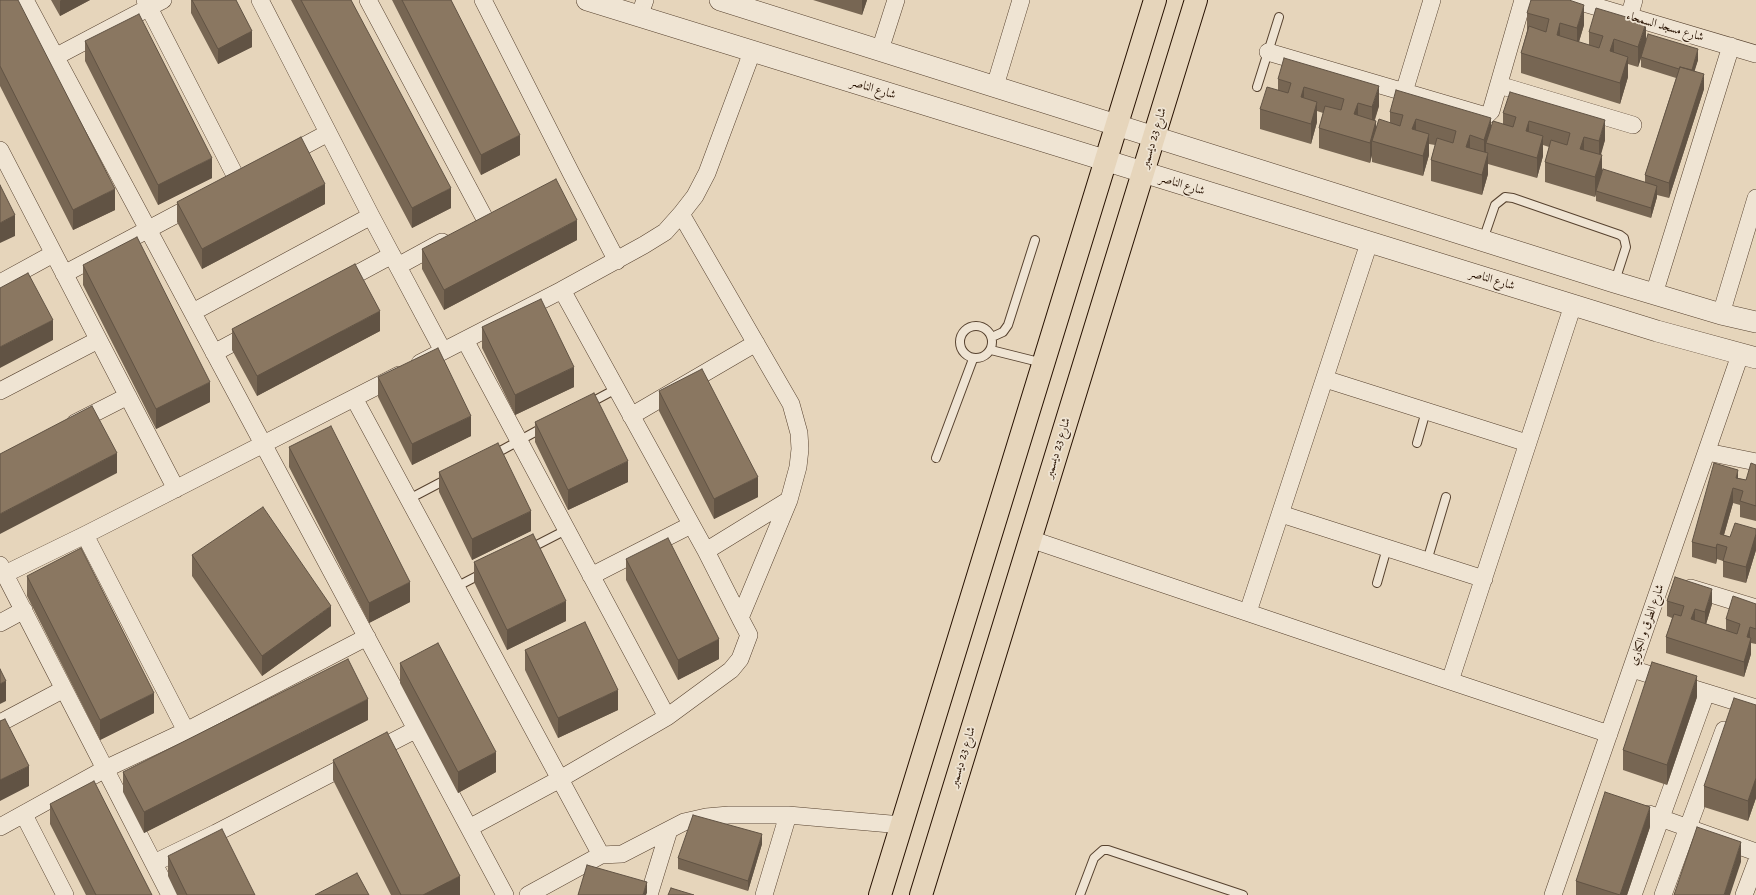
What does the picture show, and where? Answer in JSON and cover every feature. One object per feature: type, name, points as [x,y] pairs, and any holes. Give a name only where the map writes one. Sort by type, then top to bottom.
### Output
[{"type":"main road","points":[[880,895],[1155,0]]},
{"type":"main road","name":"شارع 23 ديسمبر","points":[[920,895],[1196,0]]},
{"type":"street","points":[[25,0],[505,895]]},
{"type":"street","points":[[260,0],[371,216],[443,351]]},
{"type":"street","points":[[324,292],[478,222],[368,0]]},
{"type":"street","points":[[483,0],[564,177],[617,261]]},
{"type":"street","points":[[720,0],[1614,282],[1721,314],[1756,322]]},
{"type":"street","points":[[880,50],[896,0]]},
{"type":"street","points":[[1404,92],[1432,0]]},
{"type":"street","points":[[1268,52],[1486,116],[1491,111],[1523,0]]},
{"type":"street","name":"شارع مسجد السمحاء","points":[[1574,0],[1756,54]]},
{"type":"street","points":[[1629,17],[1634,0]]},
{"type":"street","name":"شارع الناصر","points":[[595,1],[642,9],[752,52],[1572,305],[1748,356]]},
{"type":"street","points":[[995,86],[1017,1]]},
{"type":"street","points":[[55,57],[152,3],[232,185],[64,274]]},
{"type":"street","points":[[1654,294],[1731,46]]},
{"type":"street","points":[[170,895],[2,570],[85,535],[263,445],[617,261],[665,232],[695,196],[707,172],[752,52]]},
{"type":"street","points":[[1499,85],[1633,125]]},
{"type":"street","points":[[273,162],[328,133]]},
{"type":"street","points":[[0,150],[176,489]]},
{"type":"street","points":[[1721,314],[1756,198]]},
{"type":"street","points":[[681,214],[791,404],[799,433],[798,467],[789,500],[740,618]]},
{"type":"street","points":[[193,312],[371,216]]},
{"type":"street","points":[[1248,612],[1369,242]]},
{"type":"street","points":[[0,283],[53,254]]},
{"type":"street","points":[[469,828],[560,779],[667,717],[731,670],[740,659],[749,635],[706,551],[562,290]]},
{"type":"street","points":[[1450,681],[1572,305]]},
{"type":"street","points":[[214,353],[269,323]]},
{"type":"street","points":[[0,391],[98,340]]},
{"type":"street","points":[[465,340],[667,717]]},
{"type":"street","points":[[631,416],[756,343]]},
{"type":"street","name":"شارع الطرق و الكباري","points":[[1553,895],[1596,795],[1609,734],[1707,452],[1748,356]]},
{"type":"street","points":[[1325,379],[1527,443]]},
{"type":"street","points":[[64,428],[128,396]]},
{"type":"street","points":[[354,398],[601,855]]},
{"type":"street","points":[[1707,452],[1756,462]]},
{"type":"street","points":[[706,551],[789,500]]},
{"type":"street","points":[[1281,514],[1484,579]]},
{"type":"street","points":[[591,576],[691,525]]},
{"type":"street","points":[[85,535],[186,731]]},
{"type":"street","points":[[1030,539],[1609,734]]},
{"type":"street","points":[[1663,580],[1756,608]]},
{"type":"street","points":[[0,623],[24,610]]},
{"type":"street","points":[[0,827],[105,769],[186,731],[367,637]]},
{"type":"street","points":[[1632,669],[1756,708]]},
{"type":"street","points":[[0,723],[64,689]]},
{"type":"street","points":[[1633,895],[1706,693]]},
{"type":"street","points":[[1663,895],[1734,702]]},
{"type":"street","points":[[154,863],[220,840],[417,729]]},
{"type":"street","points":[[1632,808],[1756,852]]},
{"type":"street","points":[[528,895],[601,855],[622,854],[684,822],[706,817],[729,814],[788,815],[902,826]]},
{"type":"street","points":[[24,815],[65,895]]},
{"type":"street","points":[[764,895],[788,815]]},
{"type":"street","points":[[649,895],[669,830]]},
{"type":"street","points":[[1744,895],[1756,863]]},
{"type":"lane","points":[[1257,87],[1279,17]]},
{"type":"lane","points":[[1483,240],[1495,205],[1505,197],[1513,198],[1620,234],[1624,238],[1626,247],[1614,282]]},
{"type":"lane","points":[[992,337],[1003,332],[1008,325],[1035,240]]},
{"type":"lane","points":[[974,326],[981,327],[988,331],[992,337],[991,350],[987,355],[980,358],[973,358],[966,355],[962,350],[960,342],[962,335],[967,329],[974,326]]},
{"type":"lane","points":[[991,350],[1044,363]]},
{"type":"lane","points":[[936,458],[973,358]]},
{"type":"lane","points":[[581,408],[616,389]]},
{"type":"lane","points":[[1417,443],[1426,411]]},
{"type":"lane","points":[[484,459],[553,422]]},
{"type":"lane","points":[[409,499],[457,474]]},
{"type":"lane","points":[[1427,561],[1446,497]]},
{"type":"lane","points":[[524,552],[566,530]]},
{"type":"lane","points":[[1377,583],[1387,548]]},
{"type":"lane","points":[[456,587],[490,570]]},
{"type":"lane","points":[[1080,895],[1094,858],[1103,850],[1108,850],[1244,895]]},
{"type":"building","points":[[0,0],[18,0],[115,189],[73,210],[0,66]]},
{"type":"building","points":[[192,0],[236,0],[252,31],[218,49]]},
{"type":"building","points":[[301,0],[351,0],[451,188],[412,208]]},
{"type":"building","points":[[402,0],[451,0],[520,135],[481,155]]},
{"type":"building","points":[[1531,0],[1569,0],[1584,5],[1577,28],[1560,23],[1557,35],[1599,48],[1603,36],[1589,32],[1596,8],[1646,23],[1638,47],[1614,39],[1610,51],[1628,57],[1620,83],[1521,53],[1529,26],[1546,32],[1549,19],[1527,13]]},
{"type":"building","points":[[139,14],[212,158],[158,185],[85,41]]},
{"type":"building","points":[[1648,34],[1698,49],[1692,70],[1680,67],[1679,69],[1641,57]]},
{"type":"building","points":[[1284,58],[1379,86],[1372,107],[1358,103],[1354,114],[1376,121],[1370,143],[1319,128],[1325,106],[1341,110],[1344,99],[1304,87],[1301,97],[1317,102],[1311,124],[1260,109],[1267,87],[1288,93],[1291,83],[1278,79]]},
{"type":"building","points":[[1680,67],[1704,74],[1669,183],[1645,175]]},
{"type":"building","points":[[1396,90],[1491,118],[1484,140],[1470,135],[1466,147],[1488,153],[1482,175],[1431,160],[1437,138],[1453,143],[1456,131],[1416,119],[1412,129],[1429,134],[1423,156],[1372,141],[1379,119],[1400,126],[1403,115],[1390,112]]},
{"type":"building","points":[[1510,92],[1605,120],[1599,141],[1584,137],[1580,149],[1602,155],[1595,177],[1545,162],[1551,140],[1567,145],[1570,133],[1529,121],[1526,131],[1543,136],[1537,158],[1486,143],[1493,121],[1513,127],[1516,117],[1503,113]]},
{"type":"building","points":[[301,137],[325,184],[202,249],[177,202]]},
{"type":"building","points":[[1603,169],[1657,186],[1651,208],[1596,191]]},
{"type":"building","points":[[556,179],[577,220],[444,290],[422,249]]},
{"type":"building","points":[[0,185],[15,215],[0,223]]},
{"type":"building","points":[[137,237],[210,382],[156,409],[83,265]]},
{"type":"building","points":[[355,264],[380,311],[257,376],[232,329]]},
{"type":"building","points":[[28,273],[53,320],[0,347],[0,288]]},
{"type":"building","points":[[541,299],[574,367],[515,395],[482,327]]},
{"type":"building","points":[[438,348],[471,416],[412,444],[378,377]]},
{"type":"building","points":[[702,369],[758,477],[714,499],[659,391]]},
{"type":"building","points":[[594,393],[628,461],[568,490],[535,422]]},
{"type":"building","points":[[92,406],[117,453],[0,514],[0,454]]},
{"type":"building","points":[[331,426],[410,582],[369,603],[289,447]]},
{"type":"building","points":[[498,443],[531,511],[472,539],[439,472]]},
{"type":"building","points":[[1714,463],[1738,470],[1736,478],[1746,480],[1751,463],[1756,465],[1756,506],[1740,501],[1743,491],[1733,488],[1720,534],[1730,537],[1735,523],[1756,529],[1756,534],[1746,567],[1723,561],[1727,547],[1717,544],[1716,548],[1692,542]]},
{"type":"building","points":[[263,507],[331,606],[262,656],[192,555]]},
{"type":"building","points":[[533,534],[566,601],[507,630],[474,562]]},
{"type":"building","points":[[668,538],[719,639],[678,660],[626,559]]},
{"type":"building","points":[[81,548],[154,693],[100,720],[27,576]]},
{"type":"building","points":[[1675,577],[1712,589],[1705,612],[1695,609],[1691,619],[1737,634],[1740,624],[1726,619],[1733,596],[1756,604],[1756,629],[1750,627],[1747,637],[1751,638],[1744,662],[1666,637],[1674,614],[1681,616],[1684,606],[1667,601]]},
{"type":"building","points":[[585,622],[618,690],[558,718],[525,650]]},
{"type":"building","points":[[438,643],[496,752],[458,772],[400,663]]},
{"type":"building","points":[[348,659],[368,699],[144,812],[123,772]]},
{"type":"building","points":[[1652,662],[1697,676],[1667,765],[1623,750]]},
{"type":"building","points":[[0,669],[6,681],[0,684]]},
{"type":"building","points":[[1734,698],[1756,705],[1756,778],[1748,801],[1704,786]]},
{"type":"building","points":[[5,719],[29,766],[0,780],[0,721]]},
{"type":"building","points":[[387,732],[460,876],[423,895],[401,895],[333,760]]},
{"type":"building","points":[[94,781],[152,895],[96,895],[50,804]]},
{"type":"building","points":[[1605,792],[1650,807],[1620,895],[1576,881]]},
{"type":"building","points":[[693,815],[762,834],[748,881],[678,858]]},
{"type":"building","points":[[1697,827],[1741,842],[1724,895],[1674,895]]},
{"type":"building","points":[[222,829],[255,895],[187,895],[168,856]]},
{"type":"building","points":[[587,865],[647,882],[643,895],[578,895]]},
{"type":"building","points":[[357,873],[369,895],[315,895]]},
{"type":"building","points":[[671,888],[694,895],[668,895]]}]
